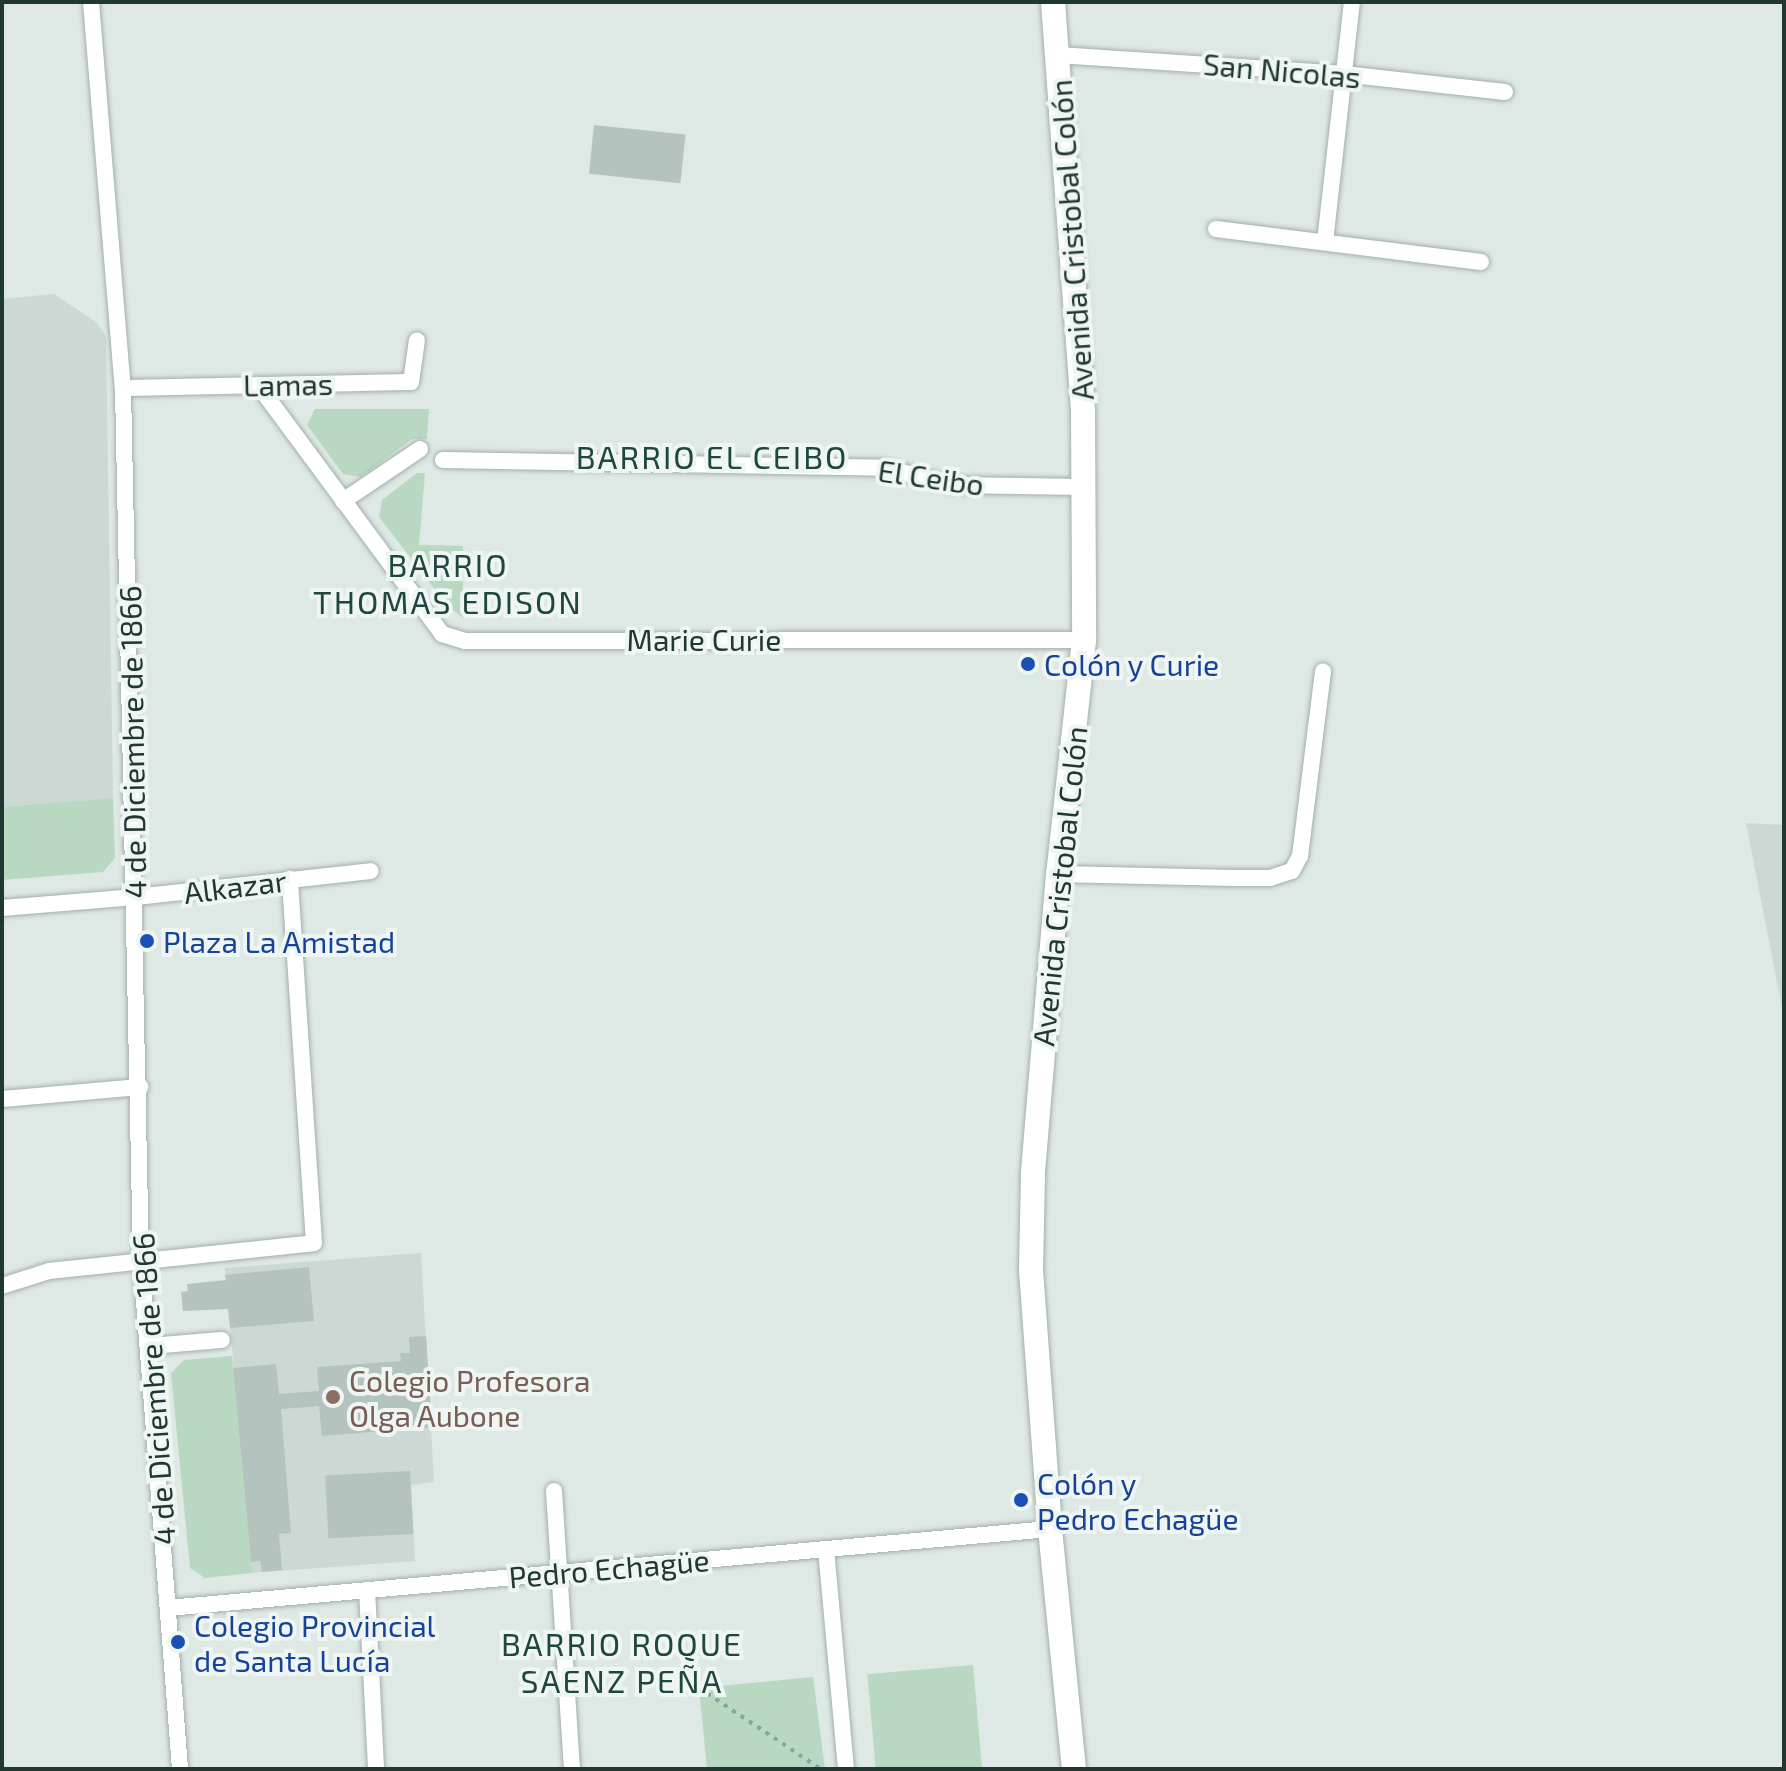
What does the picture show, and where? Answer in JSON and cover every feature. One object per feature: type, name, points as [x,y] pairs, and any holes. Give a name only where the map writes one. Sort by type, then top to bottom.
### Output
[{"type":"main road","name":"Avenida Cristobal Colón","points":[[1053,2],[1083,413],[1084,640],[1058,874],[1033,1174],[1031,1270],[1050,1529],[1074,1769]]},
{"type":"street","name":"4 de Diciembre de 1866","points":[[91,2],[123,388],[140,1087],[141,1262],[150,1346],[180,1769]]},
{"type":"street","points":[[1325,242],[1352,2]]},
{"type":"street","name":"San Nicolas","points":[[1058,55],[1344,74],[1505,92]]},
{"type":"street","points":[[1216,229],[1481,262]]},
{"type":"street","name":"Lamas","points":[[123,388],[411,382],[417,340]]},
{"type":"street","name":"Marie Curie","points":[[258,385],[442,634],[465,641],[1084,640]]},
{"type":"street","points":[[343,501],[420,449]]},
{"type":"street","name":"El Ceibo","points":[[443,460],[885,468],[954,485],[1083,487]]},
{"type":"street","points":[[1058,874],[1270,878],[1292,871],[1300,856],[1323,671]]},
{"type":"street","name":"Alkazar","points":[[2,908],[136,897],[371,871]]},
{"type":"street","points":[[2,1286],[49,1271],[314,1243],[290,879]]},
{"type":"street","points":[[2,1099],[140,1087]]},
{"type":"street","points":[[150,1346],[222,1340]]},
{"type":"street","points":[[554,1491],[572,1769]]},
{"type":"street","name":"Pedro Echagüe","points":[[168,1608],[1050,1529]]},
{"type":"street","points":[[826,1549],[846,1769]]},
{"type":"street","points":[[367,1590],[376,1769]]},
{"type":"path","points":[[699,1688],[821,1769]]},
{"type":"shaded area","points":[[54,294],[96,322],[106,336],[113,798],[2,807],[2,299]]},
{"type":"shaded area","points":[[1746,823],[1784,825],[1784,1018]]},
{"type":"shaded area","name":"Colegio Profesora Olga Aubone","points":[[421,1253],[434,1482],[411,1485],[415,1561],[252,1573],[225,1268]]},
{"type":"green space","points":[[315,409],[429,409],[427,439],[412,439],[361,477],[343,474],[307,425]]},
{"type":"green space","points":[[417,473],[425,473],[419,545],[463,546],[463,618],[447,605],[379,517],[382,500]]},
{"type":"green space","points":[[113,798],[115,858],[103,872],[2,880],[2,807]]},
{"type":"green space","points":[[232,1356],[252,1573],[205,1578],[190,1568],[171,1373],[184,1360]]},
{"type":"green space","points":[[973,1665],[982,1769],[876,1769],[867,1674]]},
{"type":"green space","points":[[813,1677],[825,1769],[707,1769],[699,1688]]},
{"type":"building","points":[[594,125],[685,135],[680,183],[589,174]]},
{"type":"building","points":[[309,1267],[314,1321],[230,1328],[228,1309],[183,1311],[181,1292],[188,1291],[187,1284],[226,1280],[225,1275]]},
{"type":"building","points":[[426,1336],[432,1427],[322,1436],[319,1406],[281,1409],[291,1533],[279,1534],[282,1570],[262,1572],[260,1561],[251,1562],[233,1368],[276,1364],[279,1394],[319,1391],[317,1367],[401,1361],[400,1353],[410,1353],[409,1337]]},
{"type":"building","points":[[410,1471],[413,1534],[328,1538],[325,1475]]},
{"type":"place","name":"Colón y Curie","points":[[1028,664]]},
{"type":"place","name":"Plaza La Amistad","points":[[147,941]]},
{"type":"place","name":"Colegio Profesora Olga Aubone","points":[[333,1397]]},
{"type":"place","name":"Colón y Pedro Echagüe","points":[[1021,1500]]},
{"type":"place","name":"Colegio Provincial de Santa Lucía","points":[[178,1642]]},
{"type":"district","name":"BARRIO EL CEIBO","points":[[712,456]]},
{"type":"district","name":"BARRIO THOMAS EDISON","points":[[448,584]]},
{"type":"district","name":"BARRIO ROQUE SAENZ PEÑA","points":[[622,1662]]}]
